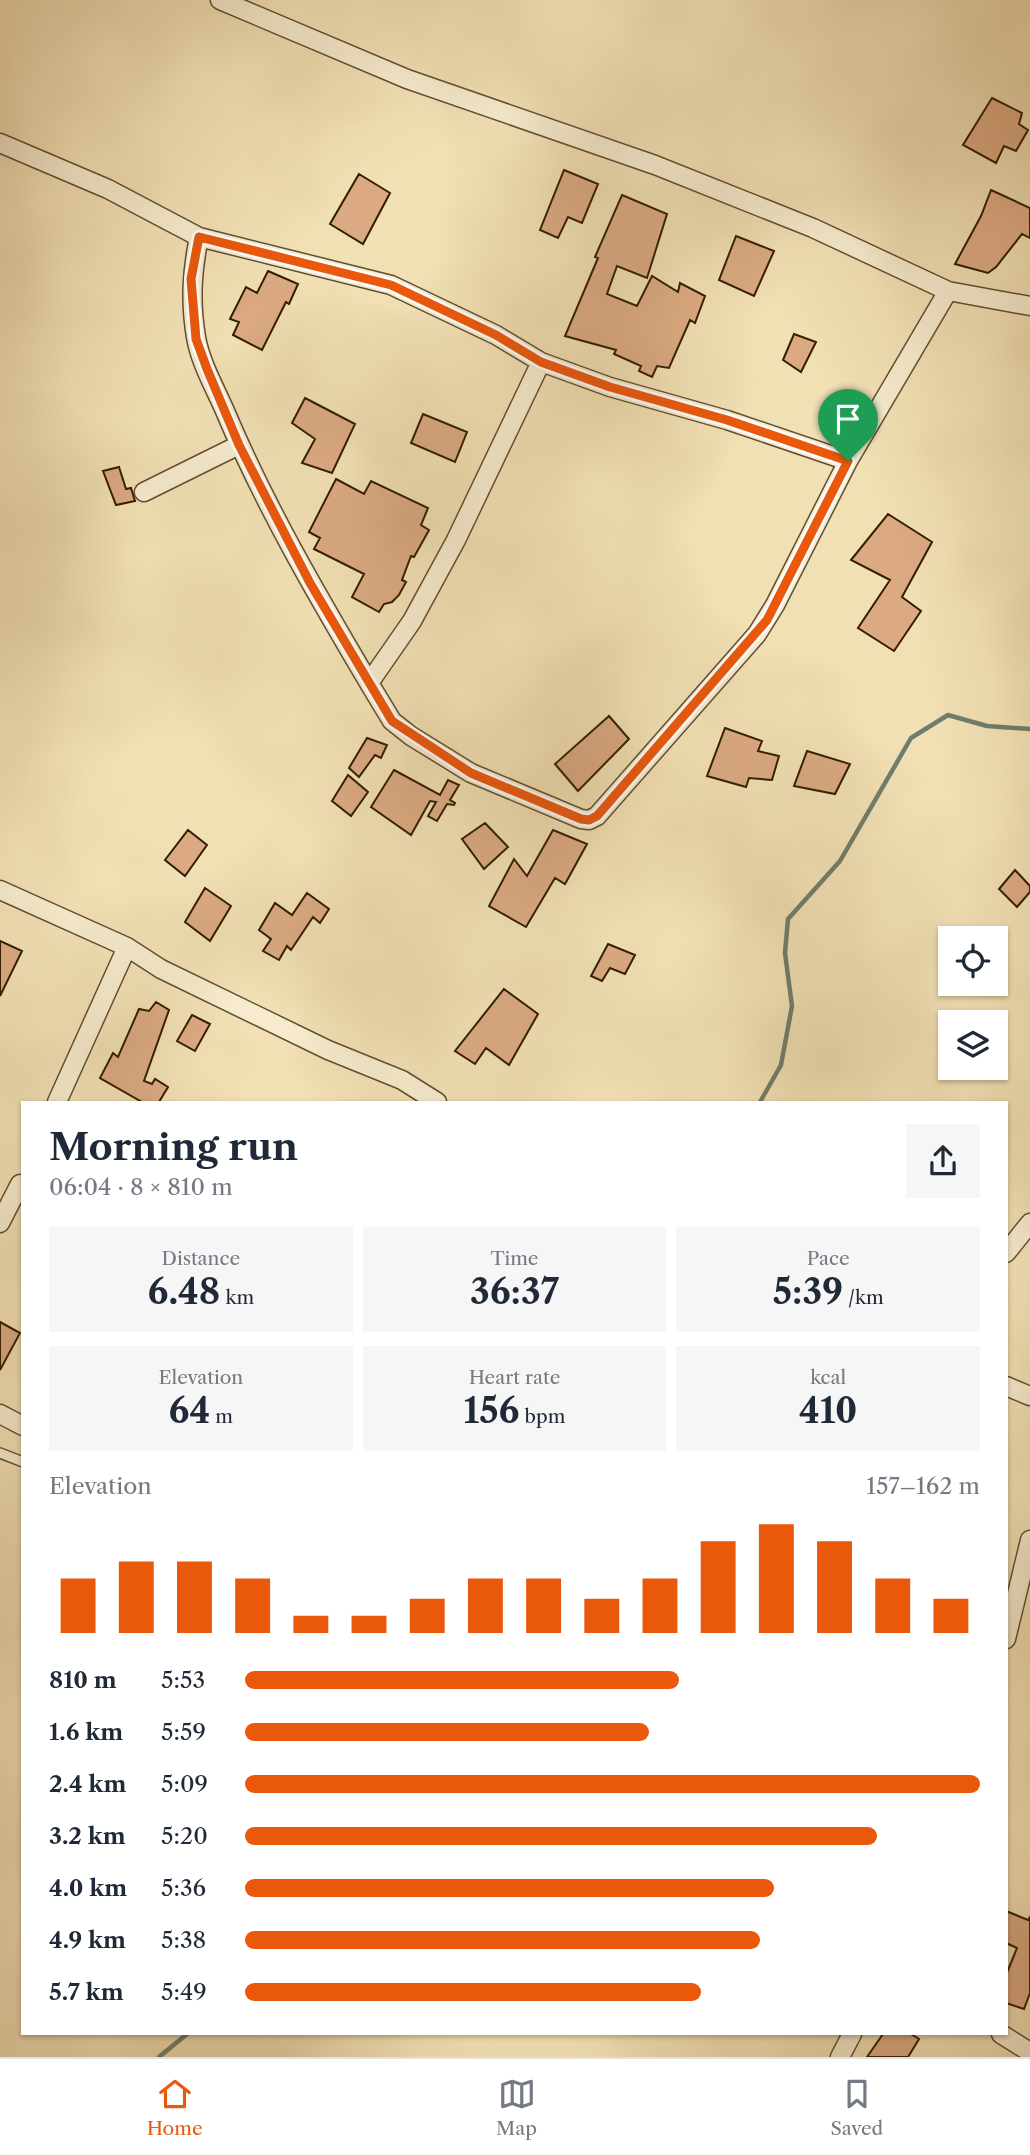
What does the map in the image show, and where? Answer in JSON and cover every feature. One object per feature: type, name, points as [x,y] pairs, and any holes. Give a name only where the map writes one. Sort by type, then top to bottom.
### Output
[{"type":"street","points":[[220,0],[407,79],[655,165],[813,228],[948,291],[1030,306]]},
{"type":"street","points":[[0,143],[134,202],[199,237],[391,285],[463,318],[541,362],[610,387],[727,420],[848,461]]},
{"type":"street","points":[[199,237],[191,279],[196,339],[239,445],[310,583],[392,721],[471,773],[589,820],[606,806],[767,620],[848,461],[948,291]]},
{"type":"street","points":[[369,683],[425,598],[541,362]]},
{"type":"street","points":[[144,492],[239,445]]},
{"type":"street","points":[[0,890],[127,947],[161,969],[328,1050],[402,1080],[435,1101]]},
{"type":"street","points":[[57,1101],[127,947]]},
{"type":"street","points":[[0,1223],[21,1184]]},
{"type":"street","points":[[1008,1250],[1030,1223]]},
{"type":"street","points":[[1008,1387],[1030,1396]]},
{"type":"street","points":[[0,1414],[21,1425]]},
{"type":"street","points":[[1008,1631],[1030,1540]]},
{"type":"street","points":[[840,2057],[851,2035]]},
{"type":"street","points":[[1003,2035],[1030,2052]]},
{"type":"lane","points":[[0,1452],[21,1461]]},
{"type":"building","points":[[992,98],[1022,113],[1019,124],[1028,130],[1016,151],[1004,146],[996,163],[963,145]]},
{"type":"building","points":[[564,170],[598,184],[582,223],[568,217],[558,238],[540,230]]},
{"type":"building","points":[[359,174],[390,193],[363,244],[330,224]]},
{"type":"building","points":[[991,190],[1030,208],[1030,238],[1022,234],[988,273],[955,264],[981,216]]},
{"type":"building","points":[[622,195],[667,214],[647,278],[617,266],[607,294],[637,306],[652,276],[678,292],[680,283],[705,296],[695,323],[690,320],[669,368],[657,366],[652,377],[639,371],[641,366],[614,354],[616,350],[565,336]]},
{"type":"building","points":[[736,236],[774,251],[754,296],[719,280]]},
{"type":"building","points":[[268,271],[298,284],[262,350],[233,335],[239,322],[230,319],[246,287],[257,293]]},
{"type":"building","points":[[794,334],[816,342],[801,372],[783,360]]},
{"type":"building","points":[[305,398],[355,424],[332,473],[302,463],[315,439],[292,423]]},
{"type":"building","points":[[423,414],[467,432],[455,462],[411,443]]},
{"type":"building","points":[[119,467],[126,489],[131,488],[135,501],[116,505],[103,471]]},
{"type":"building","points":[[336,479],[364,494],[371,481],[428,508],[421,525],[429,530],[414,557],[411,556],[402,580],[406,582],[399,595],[392,602],[384,604],[379,612],[352,597],[364,574],[314,549],[320,538],[309,532]]},
{"type":"building","points":[[888,514],[932,542],[902,597],[921,611],[894,651],[858,628],[890,580],[851,560]]},
{"type":"building","points":[[609,716],[629,739],[578,791],[555,764]]},
{"type":"building","points":[[725,728],[762,741],[758,751],[779,756],[772,780],[749,778],[746,787],[707,776]]},
{"type":"building","points":[[367,738],[387,745],[381,758],[375,755],[359,777],[349,768]]},
{"type":"building","points":[[807,751],[850,764],[835,794],[794,786]]},
{"type":"building","points":[[394,770],[440,795],[448,780],[459,785],[450,800],[454,805],[447,804],[437,821],[428,816],[436,802],[430,801],[411,835],[371,807]]},
{"type":"building","points":[[348,775],[368,792],[351,816],[332,801]]},
{"type":"building","points":[[485,823],[508,847],[484,869],[462,839]]},
{"type":"building","points":[[188,830],[207,845],[185,876],[165,860]]},
{"type":"building","points":[[553,830],[587,844],[565,884],[555,878],[526,927],[489,906],[514,859],[527,876]]},
{"type":"building","points":[[1015,870],[1030,886],[1030,892],[1017,907],[999,889]]},
{"type":"building","points":[[205,888],[231,906],[210,941],[185,922]]},
{"type":"building","points":[[307,893],[329,909],[320,923],[313,917],[291,950],[287,946],[279,960],[263,951],[271,939],[259,930],[275,903],[292,915]]},
{"type":"building","points":[[0,941],[22,951],[0,996]]},
{"type":"building","points":[[608,944],[635,955],[625,974],[610,968],[602,981],[591,976]]},
{"type":"building","points":[[504,989],[538,1014],[509,1065],[486,1048],[475,1064],[455,1051]]},
{"type":"building","points":[[156,1002],[169,1010],[144,1081],[152,1084],[155,1079],[168,1087],[160,1101],[140,1101],[100,1078],[113,1053],[118,1057],[139,1009],[149,1011]]},
{"type":"building","points":[[192,1015],[210,1024],[195,1051],[177,1041]]},
{"type":"building","points":[[0,1322],[20,1333],[0,1370]]},
{"type":"building","points":[[1008,1912],[1028,1920],[1030,1917],[1030,1993],[1024,2009],[1008,2004],[1008,1970],[1017,1948],[1008,1944]]},
{"type":"building","points":[[882,2035],[913,2035],[919,2039],[908,2057],[867,2057]]},
{"type":"waterway","points":[[761,1101],[781,1065],[792,1006],[785,953],[788,919],[840,861],[911,738],[948,715],[987,726],[1030,729]]},
{"type":"waterway","points":[[159,2057],[186,2035]]},
{"type":"route","points":[[199,237],[391,285],[496,335],[541,362],[610,387],[727,420],[848,461],[775,605],[757,634],[597,816],[589,820],[581,819],[471,773],[392,721],[310,583],[239,445],[207,369],[196,339],[191,279],[199,237]]}]
